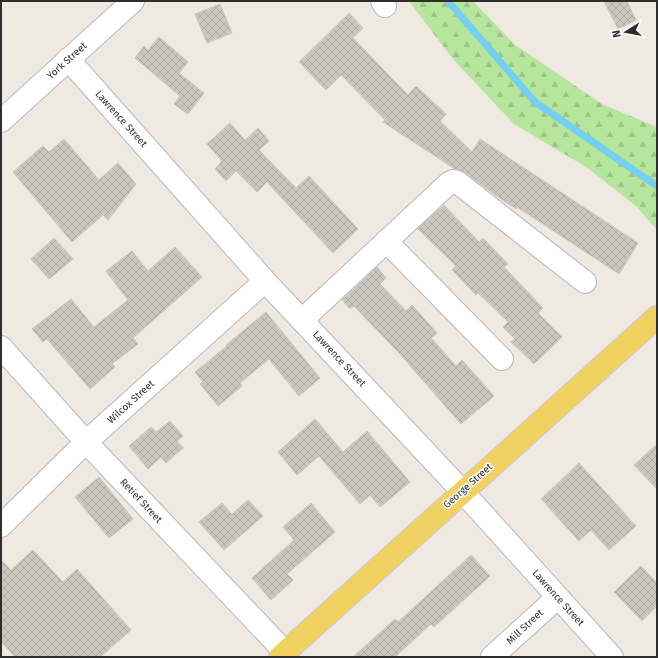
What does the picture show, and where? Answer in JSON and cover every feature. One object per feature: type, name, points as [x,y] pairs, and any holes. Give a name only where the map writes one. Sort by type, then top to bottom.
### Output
[{"type":"main road","name":"George Street","points":[[282,655],[462,491],[654,325]]},
{"type":"street","name":"York Street","points":[[1,121],[133,1]]},
{"type":"street","name":"Lawrence Street","points":[[68,59],[265,281],[462,491],[557,598],[612,657]]},
{"type":"street","points":[[302,320],[448,183],[453,181],[458,182],[585,282]]},
{"type":"street","points":[[386,241],[502,358]]},
{"type":"street","name":"Wilcox Street","points":[[1,526],[86,442],[265,281]]},
{"type":"street","name":"Retief Street","points":[[1,346],[86,442],[282,655]]},
{"type":"street","name":"Mill Street","points":[[492,657],[557,598]]},
{"type":"green space","points":[[409,1],[473,1],[514,44],[602,104],[657,127],[657,230],[636,206],[586,167],[514,124],[452,58]]},
{"type":"building","points":[[604,1],[627,1],[636,20],[618,29]]},
{"type":"building","points":[[220,4],[232,33],[207,43],[195,14]]},
{"type":"building","points":[[349,13],[363,28],[353,38],[408,95],[416,86],[446,114],[440,121],[472,152],[480,139],[638,243],[619,274],[517,207],[516,209],[465,172],[455,169],[383,122],[385,120],[341,75],[326,90],[299,62]]},
{"type":"building","points":[[159,37],[188,62],[179,73],[204,93],[188,114],[174,104],[180,96],[135,58],[144,46],[148,50]]},
{"type":"building","points":[[230,123],[245,140],[258,128],[269,141],[259,150],[296,188],[309,176],[358,229],[333,253],[267,182],[257,192],[236,171],[226,181],[215,169],[222,161],[207,144]]},
{"type":"building","points":[[64,139],[99,180],[118,163],[136,184],[108,220],[103,215],[72,242],[13,172],[43,146],[49,152]]},
{"type":"building","points":[[444,205],[479,242],[483,238],[508,264],[504,267],[543,308],[538,313],[562,337],[534,364],[511,342],[515,339],[503,327],[508,322],[478,293],[476,295],[452,270],[456,266],[418,229]]},
{"type":"building","points":[[54,238],[73,259],[49,279],[31,259]]},
{"type":"building","points":[[175,247],[202,277],[133,338],[138,344],[112,364],[115,367],[90,389],[47,339],[43,342],[32,329],[71,299],[94,327],[128,300],[106,271],[132,251],[148,271]]},
{"type":"building","points":[[377,267],[386,278],[380,284],[406,311],[412,305],[437,333],[431,338],[456,366],[462,360],[494,396],[461,424],[399,353],[354,306],[350,309],[342,300]]},
{"type":"building","points":[[266,312],[320,378],[299,396],[269,359],[240,383],[242,386],[218,406],[200,384],[203,382],[195,372]]},
{"type":"building","points":[[315,419],[343,452],[367,431],[410,482],[380,507],[370,495],[360,504],[319,456],[297,475],[278,452]]},
{"type":"building","points":[[170,421],[183,436],[177,441],[183,448],[166,463],[161,457],[148,469],[129,446],[151,427],[156,432]]},
{"type":"building","points":[[657,444],[657,489],[634,465]]},
{"type":"building","points":[[579,463],[636,526],[609,550],[591,530],[579,541],[541,499]]},
{"type":"building","points":[[99,477],[133,519],[109,538],[75,497]]},
{"type":"building","points":[[248,500],[263,516],[224,550],[199,522],[222,503],[232,514]]},
{"type":"building","points":[[311,503],[335,532],[287,574],[293,580],[271,600],[252,578],[294,540],[283,527]]},
{"type":"building","points":[[33,550],[63,582],[77,569],[131,630],[100,657],[15,657],[1,641],[1,560],[11,570]]},
{"type":"building","points":[[471,555],[490,576],[434,627],[431,624],[395,657],[353,657],[395,619],[398,622]]},
{"type":"building","points":[[641,566],[657,583],[657,606],[642,621],[614,592]]},
{"type":"waterway","points":[[448,1],[535,102],[657,186]]}]
